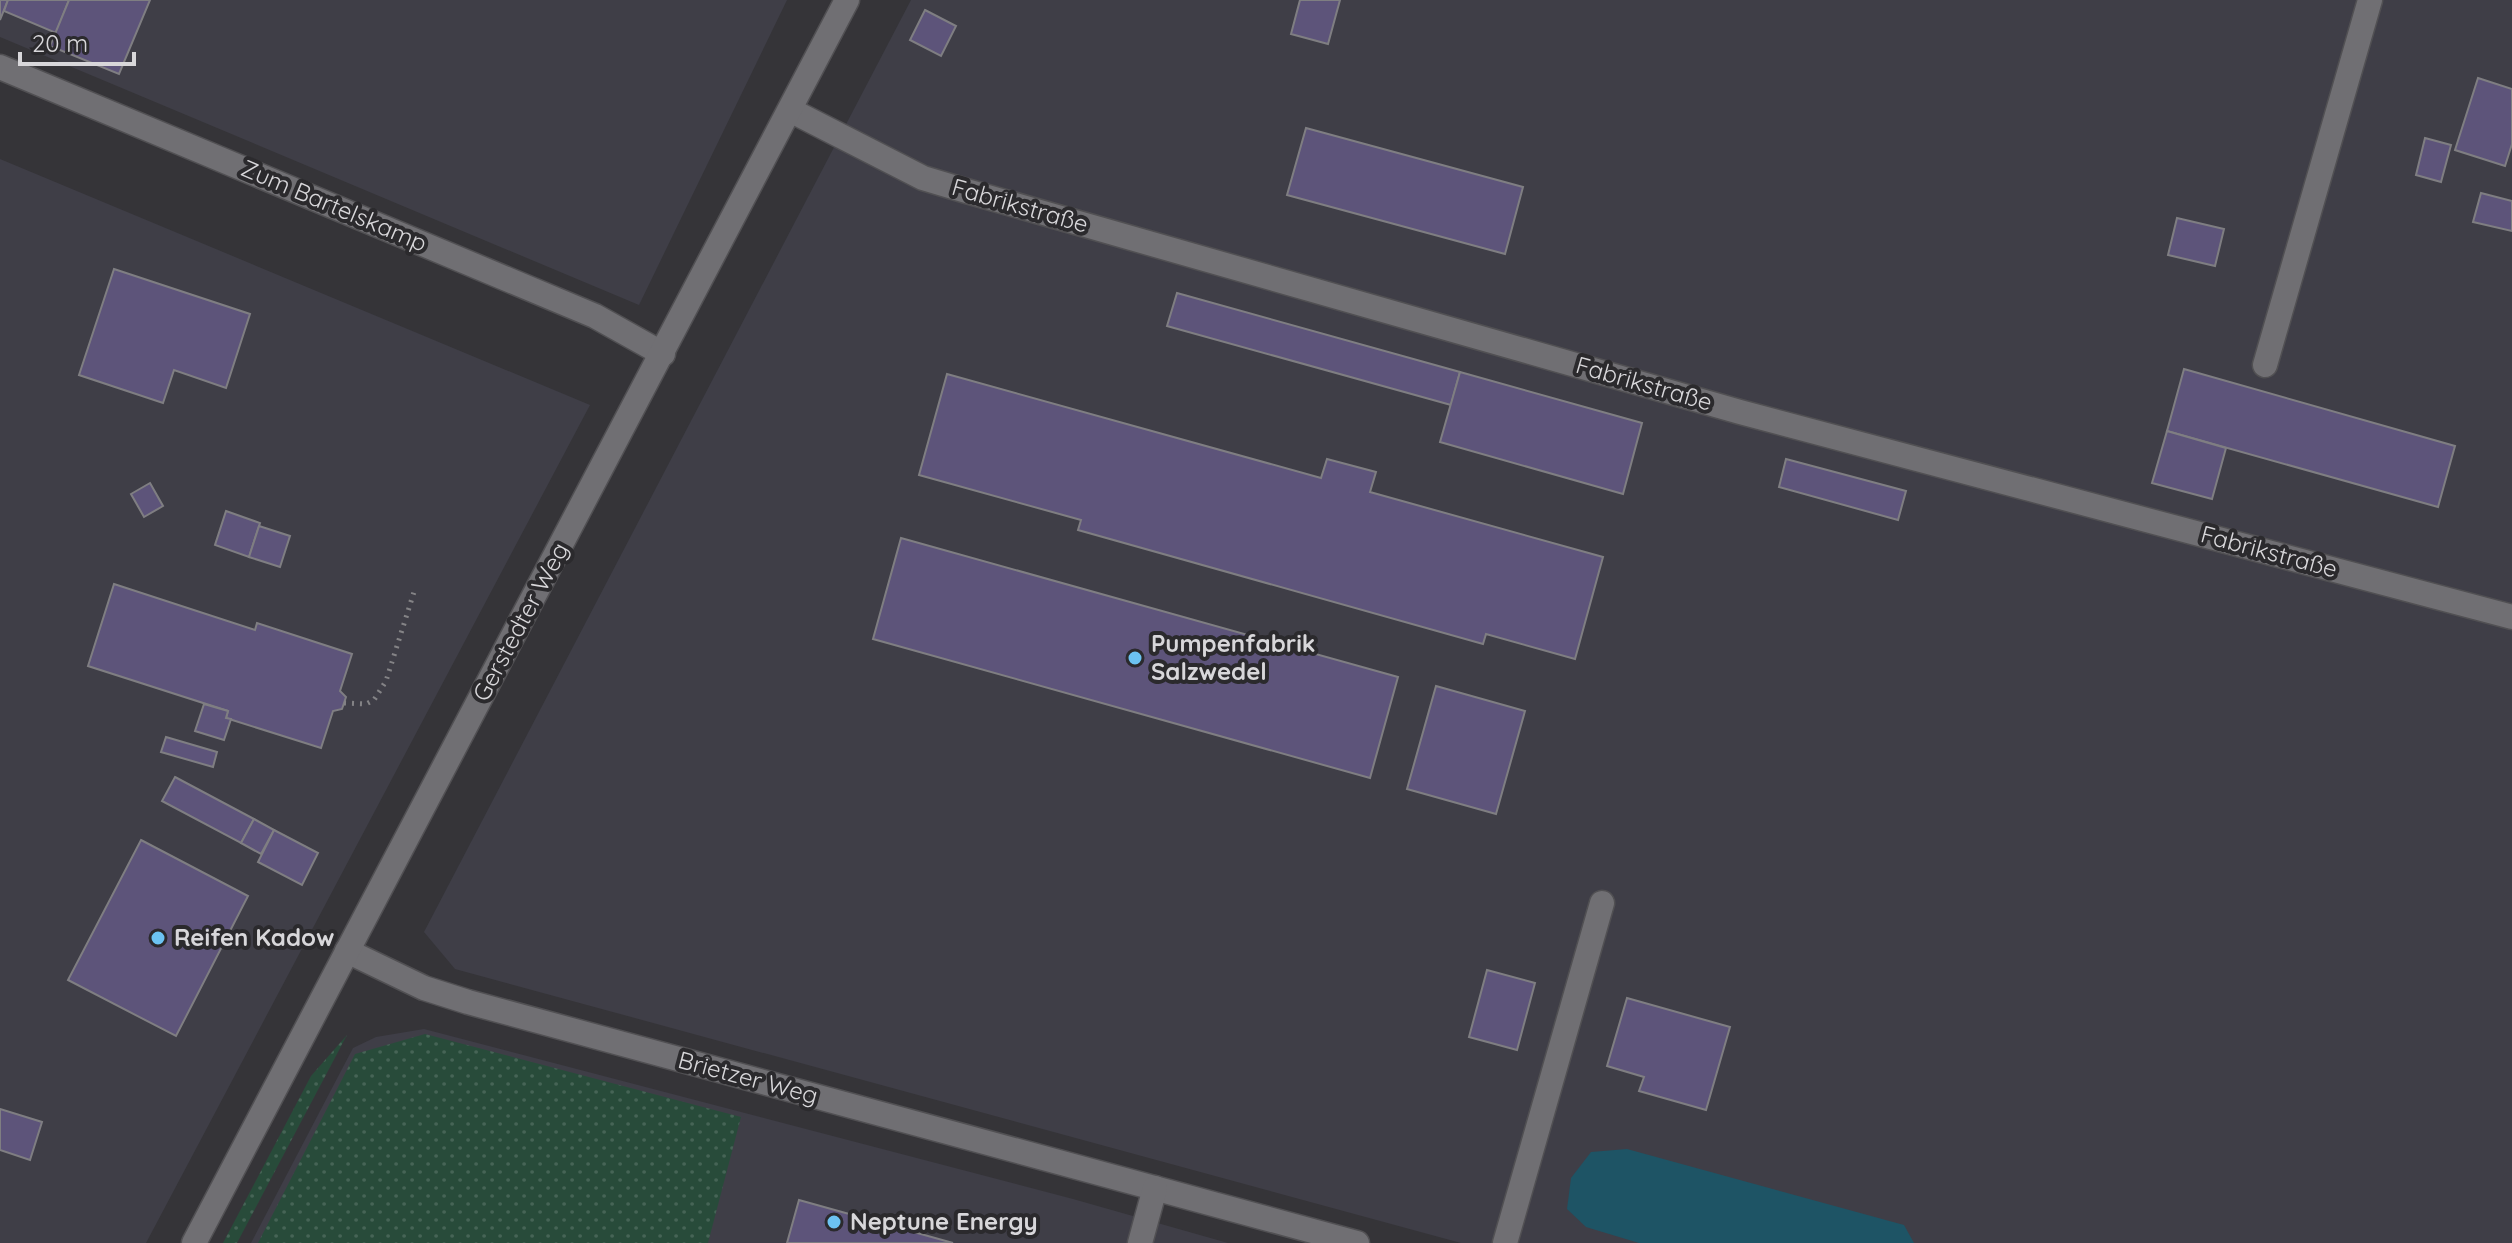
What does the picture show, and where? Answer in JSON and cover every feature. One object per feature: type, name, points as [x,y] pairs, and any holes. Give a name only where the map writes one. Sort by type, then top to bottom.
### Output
[{"type":"street","name":"Gerstedter Weg","points":[[194,1243],[847,0]]},
{"type":"street","points":[[2265,365],[2370,0]]},
{"type":"street","name":"Zum Bartelskamp","points":[[0,67],[595,316],[663,354]]},
{"type":"street","name":"Fabrikstraße","points":[[790,110],[923,178],[963,190],[1740,412],[2512,617]]},
{"type":"street","points":[[1505,1243],[1602,903]]},
{"type":"street","name":"Brietzer Weg","points":[[347,951],[424,988],[468,1002],[1357,1243]]},
{"type":"street","points":[[1140,1243],[1155,1188]]},
{"type":"path","points":[[344,703],[366,704],[380,692],[414,592]]},
{"type":"shaded area","points":[[0,0],[787,0],[639,305],[0,37]]},
{"type":"shaded area","points":[[911,0],[2512,0],[2512,1243],[1461,1243],[455,969],[424,932]]},
{"type":"shaded area","points":[[0,159],[590,405],[146,1243],[0,1243]]},
{"type":"shaded area","points":[[424,1029],[1073,1199],[1228,1243],[251,1243],[353,1048],[376,1037]]},
{"type":"green space","points":[[425,1034],[741,1117],[708,1243],[258,1243],[355,1054]]},
{"type":"green space","points":[[347,1035],[237,1243],[223,1243],[311,1076]]},
{"type":"water","points":[[1627,1149],[1904,1225],[1914,1243],[1639,1243],[1586,1227],[1567,1209],[1571,1178],[1591,1152]]},
{"type":"building","points":[[0,0],[8,0],[0,20]]},
{"type":"building","points":[[8,0],[69,0],[56,33],[4,11]]},
{"type":"building","points":[[69,0],[150,0],[119,74],[50,46]]},
{"type":"building","points":[[1300,0],[1340,0],[1328,44],[1291,34]]},
{"type":"building","points":[[925,10],[956,26],[941,56],[910,40]]},
{"type":"building","points":[[2478,78],[2512,89],[2512,144],[2505,166],[2455,150]]},
{"type":"building","points":[[1306,128],[1523,187],[1505,254],[1287,195]]},
{"type":"building","points":[[2425,138],[2451,145],[2441,182],[2416,175]]},
{"type":"building","points":[[2481,193],[2512,201],[2512,231],[2473,222]]},
{"type":"building","points":[[2177,218],[2224,229],[2215,266],[2168,255]]},
{"type":"building","points":[[114,269],[250,314],[226,388],[174,370],[163,403],[79,375]]},
{"type":"building","points":[[1177,293],[1460,372],[1451,405],[1167,326]]},
{"type":"building","points":[[2184,369],[2455,446],[2438,507],[2167,431]]},
{"type":"building","points":[[1460,372],[1642,423],[1623,494],[1440,442]]},
{"type":"building","points":[[947,374],[1321,478],[1327,459],[1376,472],[1370,492],[1603,557],[1575,659],[1486,634],[1483,644],[1078,530],[1081,520],[919,475]]},
{"type":"building","points":[[2167,431],[2226,448],[2212,499],[2152,483]]},
{"type":"building","points":[[1786,459],[1906,491],[1898,520],[1779,487]]},
{"type":"building","points":[[150,483],[163,506],[144,517],[131,494]]},
{"type":"building","points":[[226,511],[260,523],[249,557],[215,545]]},
{"type":"building","points":[[259,526],[290,536],[280,567],[249,557]]},
{"type":"building","name":"Pumpenfabrik Salzwedel","points":[[901,538],[1398,677],[1370,778],[873,639]]},
{"type":"building","points":[[114,584],[255,630],[257,623],[352,654],[340,691],[346,697],[342,709],[333,711],[321,748],[226,718],[228,711],[88,666]]},
{"type":"building","points":[[1436,686],[1525,711],[1496,814],[1407,789]]},
{"type":"building","points":[[204,704],[228,711],[226,718],[231,719],[224,740],[195,731]]},
{"type":"building","points":[[166,737],[217,752],[213,767],[161,752]]},
{"type":"building","points":[[175,777],[254,819],[241,843],[162,801]]},
{"type":"building","points":[[254,819],[274,830],[261,854],[241,843]]},
{"type":"building","points":[[274,830],[318,853],[302,885],[258,862]]},
{"type":"building","name":"Reifen Kadow","points":[[141,840],[248,896],[176,1036],[68,980]]},
{"type":"building","points":[[1487,970],[1535,983],[1517,1050],[1469,1037]]},
{"type":"building","points":[[1627,998],[1730,1027],[1706,1110],[1639,1091],[1644,1077],[1607,1066]]},
{"type":"building","points":[[0,1109],[42,1122],[30,1160],[0,1150]]},
{"type":"building","name":"Neptune Energy","points":[[799,1200],[953,1243],[787,1243]]},
{"type":"place","name":"Pumpenfabrik Salzwedel","points":[[1135,658]]},
{"type":"place","name":"Reifen Kadow","points":[[158,938]]},
{"type":"place","name":"Neptune Energy","points":[[834,1222]]}]
